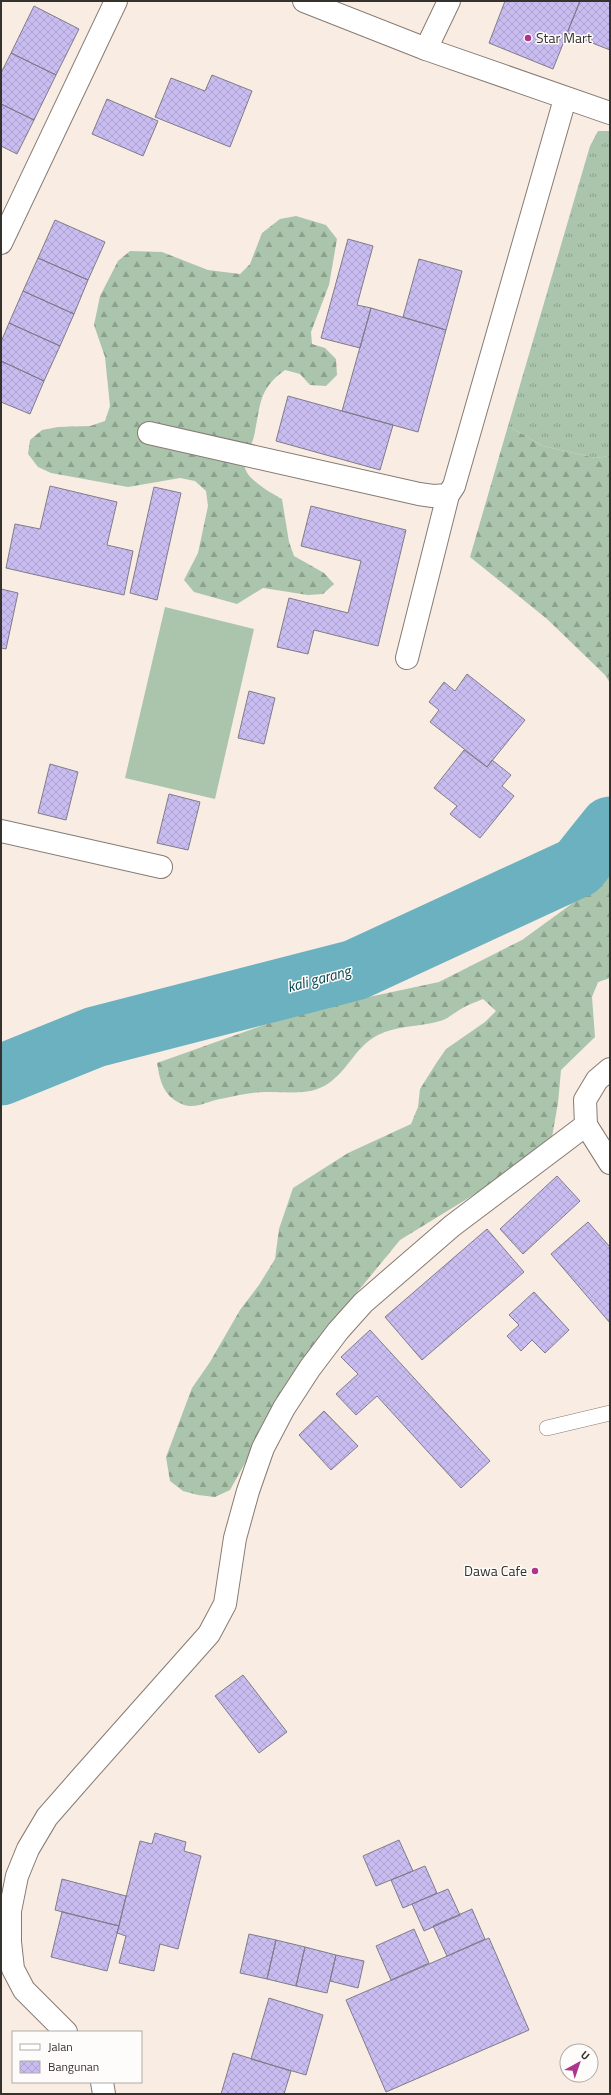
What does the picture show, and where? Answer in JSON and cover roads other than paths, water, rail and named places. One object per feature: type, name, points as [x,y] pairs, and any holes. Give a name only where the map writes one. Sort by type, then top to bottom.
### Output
[{"type":"street","points":[[1,243],[116,1]]},
{"type":"street","points":[[304,1],[426,49],[565,99],[610,113]]},
{"type":"street","points":[[426,49],[449,1]]},
{"type":"street","points":[[407,658],[448,495],[454,486],[565,99]]},
{"type":"street","points":[[149,432],[419,494],[433,496],[448,495]]},
{"type":"street","points":[[1,831],[161,867]]},
{"type":"street","points":[[610,1069],[596,1080],[585,1100],[586,1125],[610,1163]]},
{"type":"street","points":[[65,2031],[24,1990],[13,1969],[10,1942],[10,1911],[17,1876],[28,1849],[48,1817],[67,1794],[209,1634],[225,1604],[236,1538],[263,1448],[284,1408],[310,1368],[333,1337],[363,1303],[452,1226],[586,1125]]},
{"type":"street","points":[[102,2083],[104,2094]]},
{"type":"lane","points":[[547,1428],[610,1414]]},
{"type":"waterway","name":"kali garang","points":[[1,1075],[95,1037],[355,970],[578,867],[610,827]]},
{"type":"place","name":"Star Mart","points":[[528,38]]},
{"type":"place","name":"Dawa Cafe","points":[[535,1571]]}]
